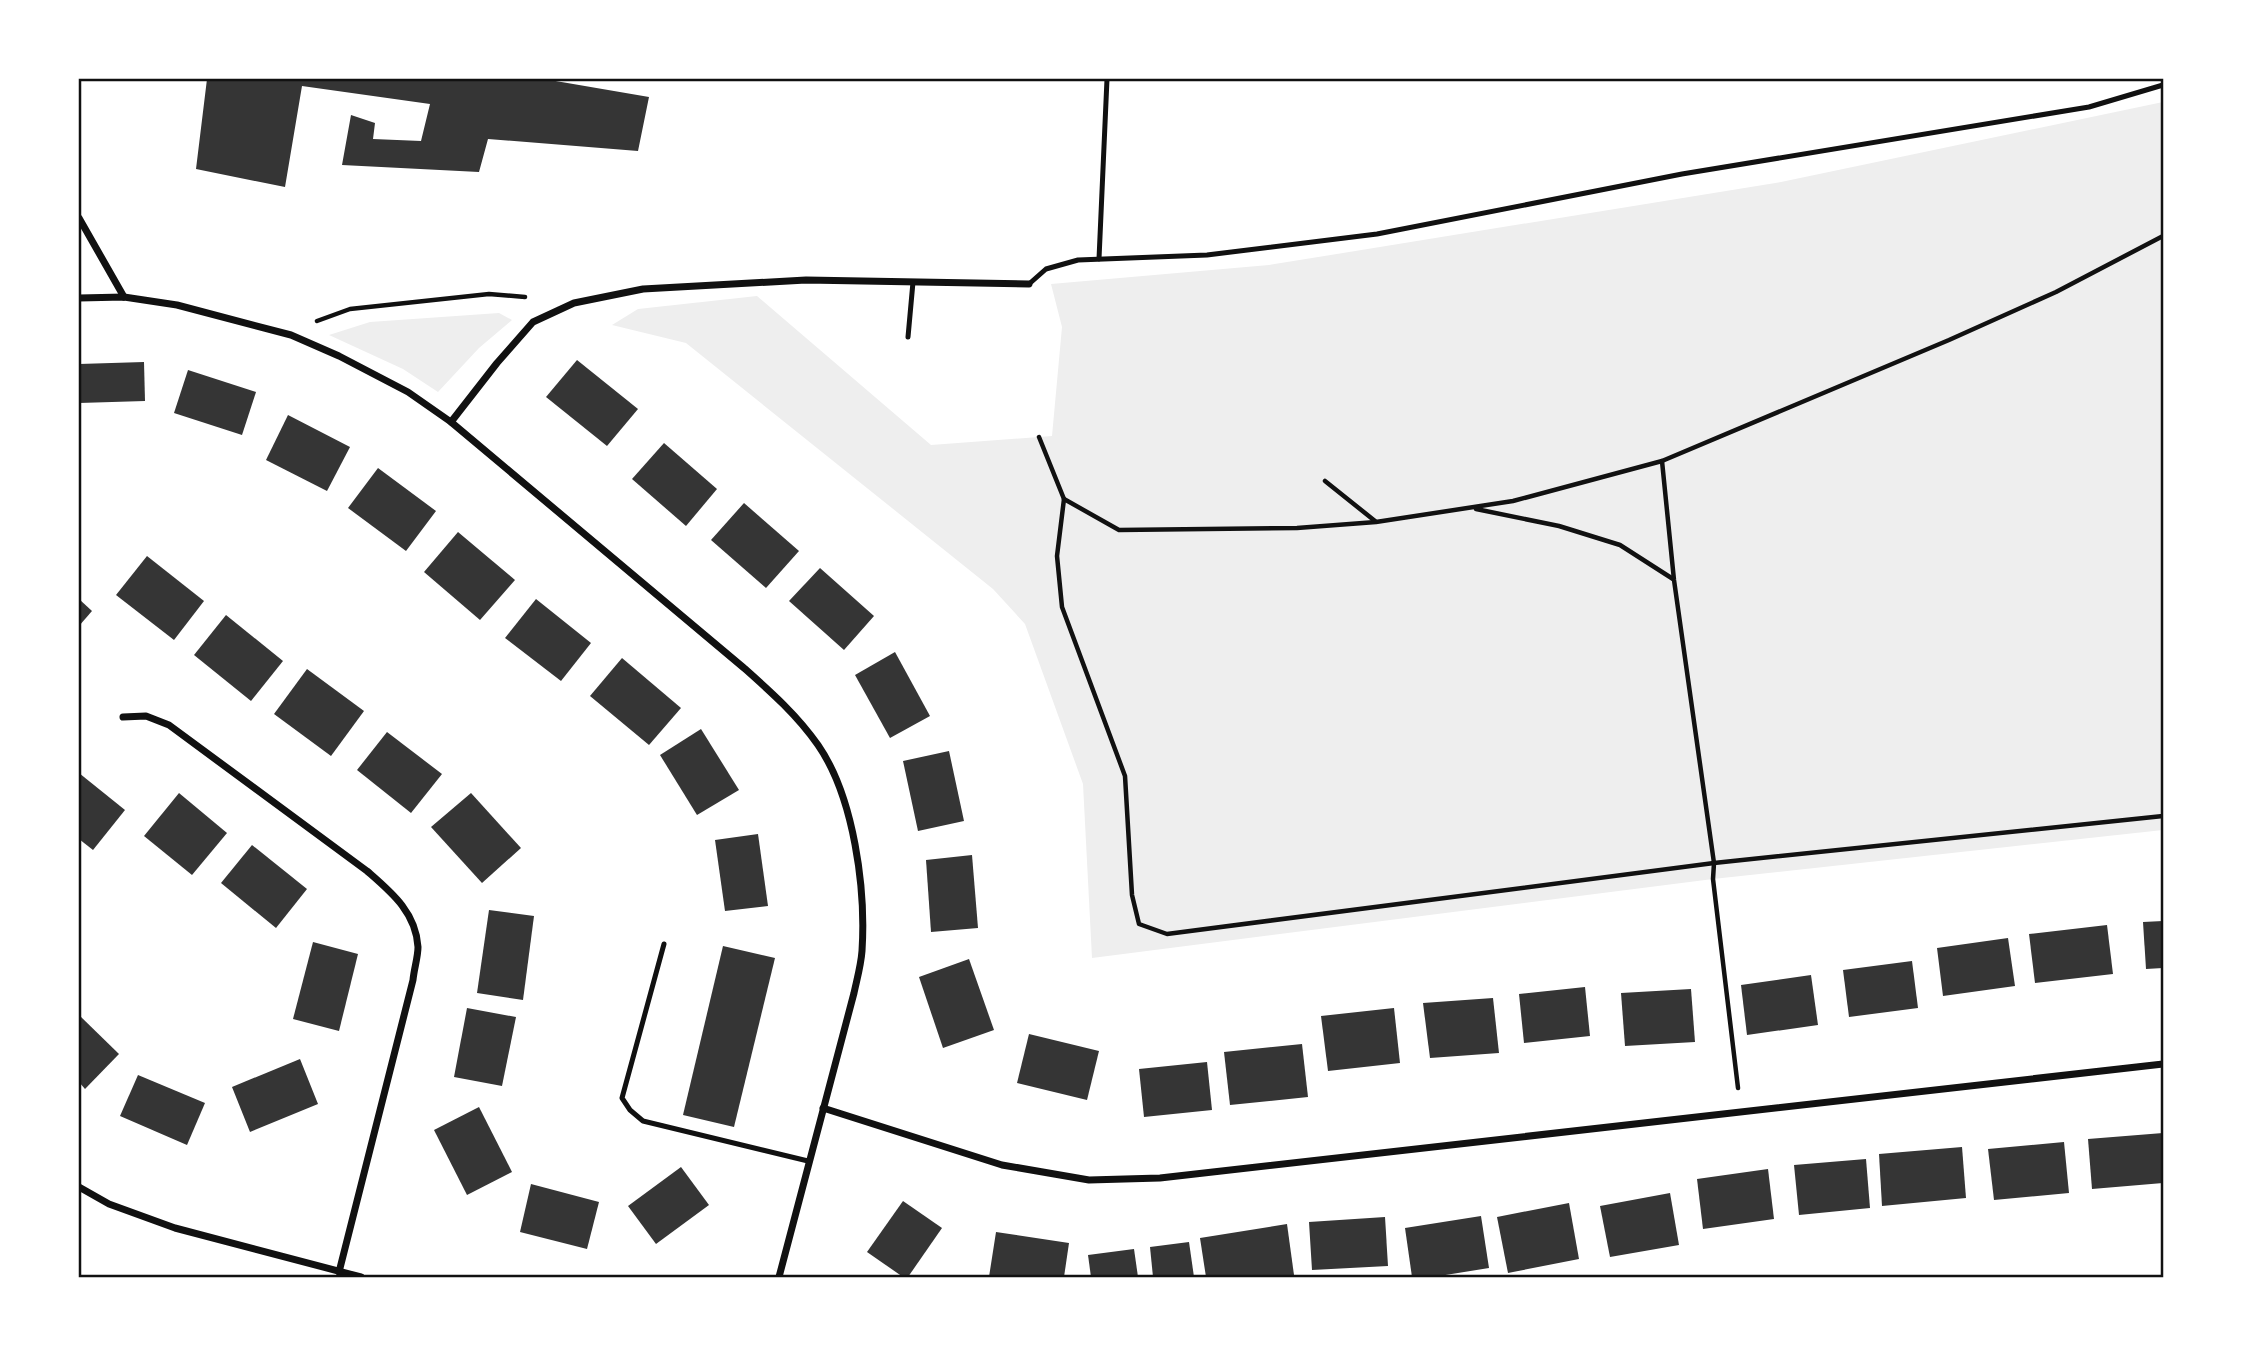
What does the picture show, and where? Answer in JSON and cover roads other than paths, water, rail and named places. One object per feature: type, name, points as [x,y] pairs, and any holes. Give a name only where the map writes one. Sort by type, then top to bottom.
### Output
[{"type":"street","points":[[79,218],[124,297]]},
{"type":"street","points":[[450,422],[533,322],[574,303],[643,289],[806,280],[1028,284]]},
{"type":"street","points":[[79,298],[124,297],[177,305],[291,335],[339,356],[408,392],[450,422],[744,668],[789,709],[819,747],[841,790],[858,855],[863,921],[862,954],[779,1277]]},
{"type":"street","points":[[123,717],[146,716],[169,726],[367,871],[395,896],[412,919],[418,947],[413,980],[339,1272]]},
{"type":"street","points":[[823,1108],[1002,1164],[1089,1180],[1160,1178],[2163,1064]]},
{"type":"street","points":[[79,1187],[109,1204],[175,1228],[361,1277]]},
{"type":"lane","points":[[1099,259],[1107,79]]},
{"type":"lane","points":[[1028,284],[1046,269],[1078,260],[1207,255],[1377,234],[1682,174],[2089,107],[2163,85]]},
{"type":"lane","points":[[908,337],[913,282]]},
{"type":"lane","points":[[664,944],[622,1098],[630,1110],[643,1121],[808,1161]]}]
